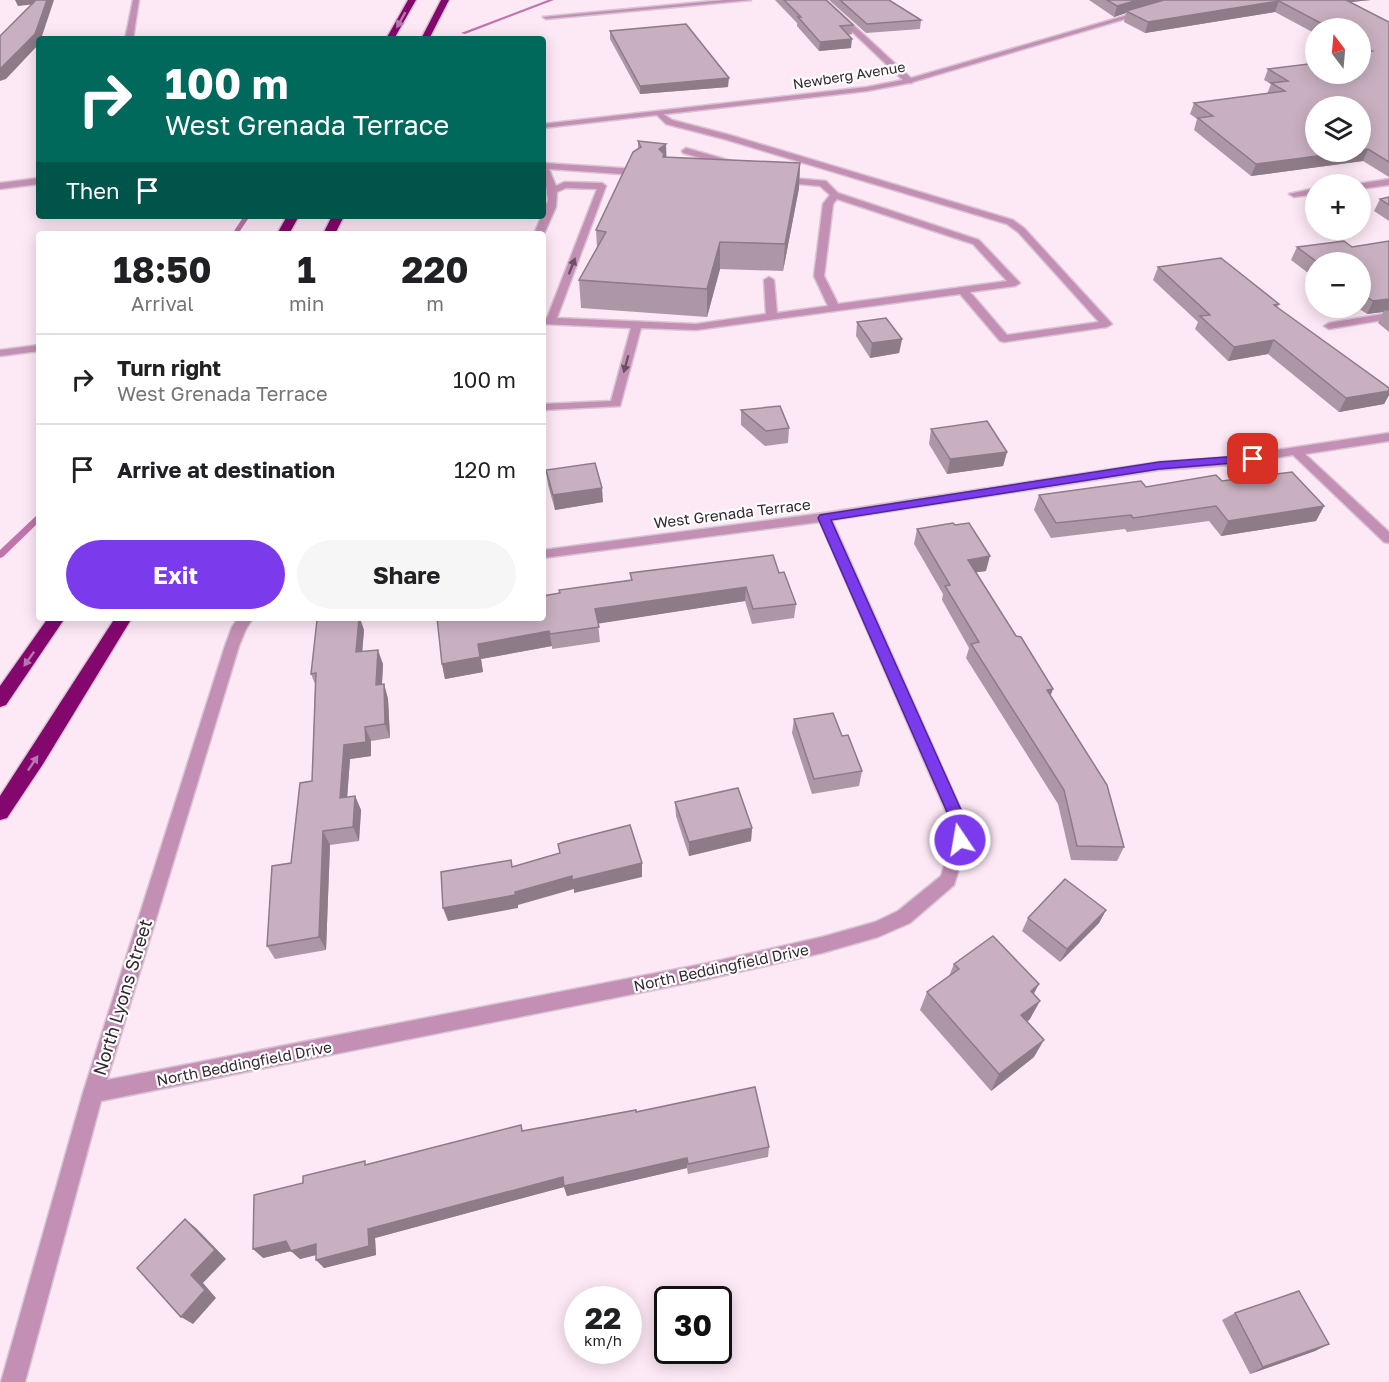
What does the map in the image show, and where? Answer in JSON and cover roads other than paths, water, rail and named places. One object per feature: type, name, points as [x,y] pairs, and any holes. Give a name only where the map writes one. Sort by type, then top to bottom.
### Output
[{"type":"highway","points":[[392,36],[412,0]]},
{"type":"highway","points":[[427,36],[445,0]]},
{"type":"highway","points":[[0,700],[55,621]]},
{"type":"highway","points":[[0,812],[122,621]]},
{"type":"street","points":[[130,36],[136,0]]},
{"type":"street","points":[[546,17],[748,0]]},
{"type":"street","points":[[822,0],[909,81]]},
{"type":"street","name":"Newberg Avenue","points":[[546,126],[867,89],[909,81],[1186,0]]},
{"type":"street","points":[[659,113],[669,122],[727,137],[1010,222],[1021,230],[1107,324],[1004,339],[963,291]]},
{"type":"street","points":[[686,151],[741,167]]},
{"type":"street","points":[[546,166],[636,172]]},
{"type":"street","points":[[546,172],[555,190],[554,201],[546,219]]},
{"type":"street","points":[[774,178],[823,183],[841,172]]},
{"type":"street","points":[[0,186],[36,181]]},
{"type":"street","points":[[1371,184],[1389,182]]},
{"type":"street","points":[[555,190],[564,185],[602,186],[547,321],[696,327],[1015,283],[976,242],[835,195],[823,183]]},
{"type":"street","points":[[1294,194],[1305,192]]},
{"type":"street","points":[[835,195],[828,204],[819,276],[835,309]]},
{"type":"street","points":[[769,280],[772,318]]},
{"type":"street","points":[[1329,326],[1389,316]]},
{"type":"street","points":[[546,407],[616,404],[636,324]]},
{"type":"street","points":[[0,353],[36,348]]},
{"type":"street","name":"West Grenada Terrace","points":[[546,554],[824,518],[1159,466],[1231,462],[1389,438]]},
{"type":"street","points":[[1297,453],[1389,539]]},
{"type":"street","name":"North Beddingfield Drive","points":[[93,1093],[708,971],[810,948],[878,929],[904,917],[927,900],[948,880],[960,840],[958,821],[824,518]]},
{"type":"street","name":"North Lyons Street","points":[[13,1382],[55,1222],[93,1093],[232,646],[244,621]]},
{"type":"waterway","points":[[463,33],[552,0]]},
{"type":"waterway","points":[[237,231],[245,219]]},
{"type":"waterway","points":[[0,555],[36,521]]}]
